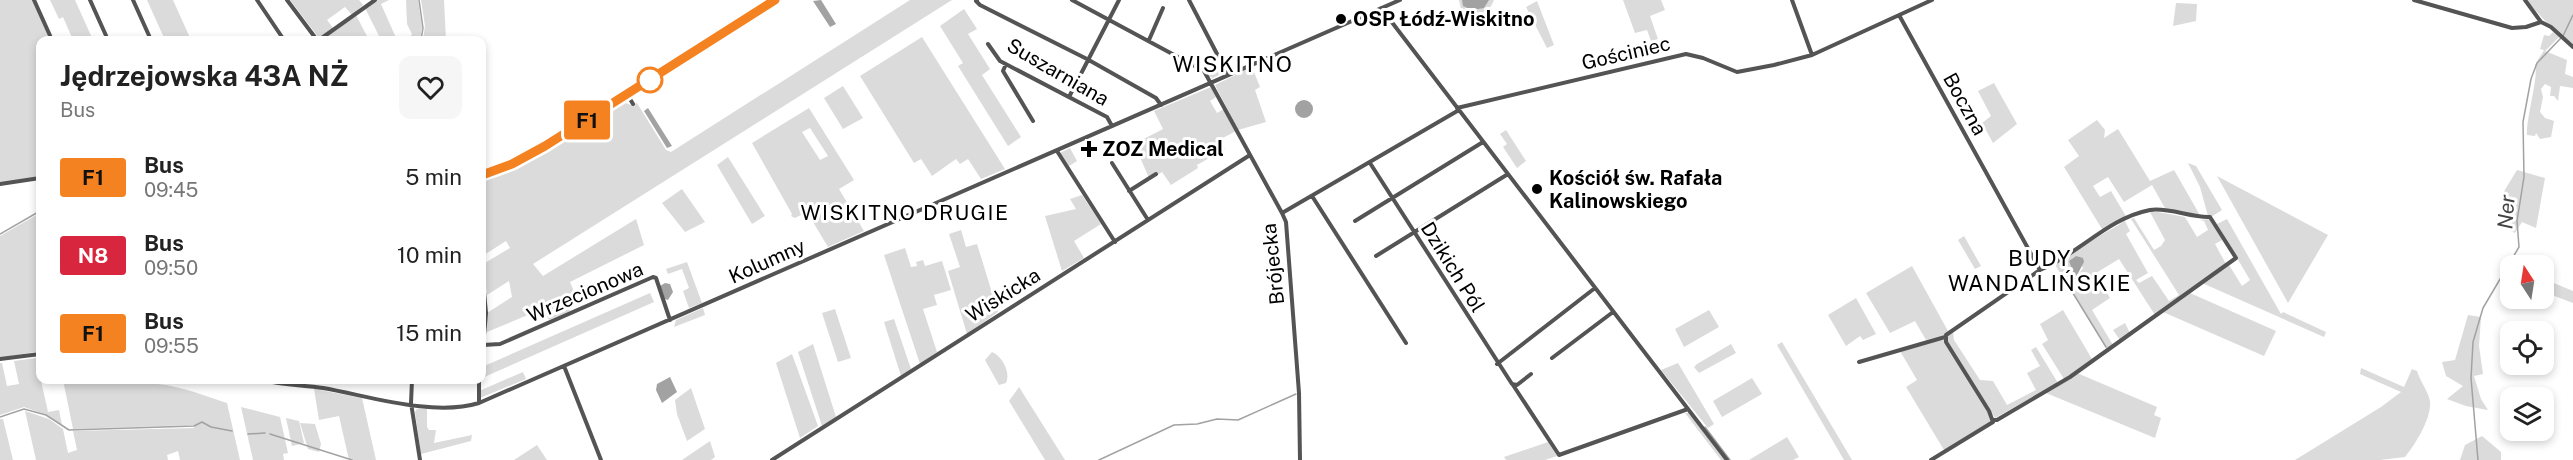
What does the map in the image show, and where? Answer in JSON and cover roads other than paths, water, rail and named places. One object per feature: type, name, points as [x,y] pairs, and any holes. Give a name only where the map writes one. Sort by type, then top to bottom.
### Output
[{"type":"street","points":[[34,0],[50,36]]},
{"type":"street","points":[[90,0],[106,36]]},
{"type":"street","points":[[133,0],[149,36]]},
{"type":"street","points":[[257,0],[281,36]]},
{"type":"street","points":[[286,0],[315,36]]},
{"type":"street","points":[[324,36],[375,0]]},
{"type":"street","points":[[486,174],[512,164],[545,146],[775,0]]},
{"type":"street","points":[[1072,0],[1149,40],[1162,8]]},
{"type":"street","points":[[1069,97],[1119,0]]},
{"type":"street","points":[[1189,0],[1228,75]]},
{"type":"street","name":"Kolumny","points":[[294,384],[411,406],[462,406],[479,403],[1400,0]]},
{"type":"street","points":[[1792,0],[1812,55]]},
{"type":"street","name":"Gościniec","points":[[1282,213],[1458,109],[1676,55],[1686,54],[1703,58],[1737,72],[1790,62],[1812,55],[1932,0]]},
{"type":"street","points":[[2414,0],[2428,2],[2512,28],[2526,27],[2541,22]]},
{"type":"street","points":[[2525,0],[2541,22],[2551,27],[2573,47]]},
{"type":"street","points":[[976,1],[1087,59],[1156,98],[1161,105]]},
{"type":"street","points":[[1381,8],[1727,460]]},
{"type":"street","name":"Boczna","points":[[1899,15],[2040,270]]},
{"type":"street","name":"Brójecka","points":[[1149,40],[1204,70],[1286,222],[1298,371],[1300,460]]},
{"type":"street","name":"Suszarniana","points":[[988,44],[997,57],[1006,64],[1107,117],[1112,126]]},
{"type":"street","points":[[1006,64],[1003,71],[1033,121]]},
{"type":"street","points":[[627,94],[633,104]]},
{"type":"street","points":[[1355,221],[1483,142]]},
{"type":"street","points":[[1057,151],[1115,242]]},
{"type":"street","name":"Wiskicka","points":[[775,459],[1250,154]]},
{"type":"street","points":[[1112,163],[1148,220]]},
{"type":"street","name":"Dzikich Pól","points":[[1370,163],[1497,364],[1558,455],[1688,409]]},
{"type":"street","points":[[1129,191],[1156,174]]},
{"type":"street","points":[[1376,256],[1508,174]]},
{"type":"street","points":[[0,184],[36,179]]},
{"type":"street","points":[[1312,196],[1406,343]]},
{"type":"street","points":[[1859,362],[1945,337],[2040,270],[2106,229],[2150,210],[2199,219],[2210,218],[2236,258],[2070,377],[2026,404],[1993,420]]},
{"type":"street","name":"Wrzecionowa","points":[[486,345],[500,344],[653,277],[656,278],[670,320]]},
{"type":"street","points":[[1497,364],[1595,288]]},
{"type":"street","points":[[1552,358],[1613,312]]},
{"type":"street","points":[[1945,337],[1993,420]]},
{"type":"street","points":[[0,359],[36,354]]},
{"type":"street","points":[[564,366],[600,460]]},
{"type":"street","points":[[1513,385],[1530,374]]},
{"type":"street","points":[[412,384],[411,406],[420,460]]},
{"type":"street","points":[[479,384],[479,403]]},
{"type":"street","points":[[1931,460],[1991,425],[1993,420]]},
{"type":"waterway","points":[[419,0],[423,28],[422,36]]},
{"type":"waterway","name":"Ner","points":[[2563,36],[2573,15]]},
{"type":"waterway","name":"Ner","points":[[2478,460],[2471,378],[2473,342],[2483,308],[2519,247],[2517,221],[2524,177],[2523,122],[2531,79],[2537,63],[2561,38]]},
{"type":"waterway","points":[[0,234],[36,213]]},
{"type":"waterway","points":[[2075,279],[2068,285],[2106,347]]},
{"type":"waterway","points":[[1099,460],[1174,425],[1197,424],[1217,419],[1238,420],[1296,394]]},
{"type":"waterway","points":[[0,417],[24,409],[46,415],[69,430],[194,426],[202,422],[211,427],[232,431]]},
{"type":"waterway","points":[[1705,427],[1730,460]]},
{"type":"waterway","points":[[248,434],[265,433]]},
{"type":"waterway","points":[[270,434],[352,460]]},
{"type":"place","name":"OSP Łódź-Wiskitno","points":[[1341,19]]},
{"type":"place","name":"ZOZ Medical","points":[[1089,149]]},
{"type":"place","name":"Kościół św. Rafała Kalinowskiego","points":[[1537,189]]},
{"type":"district","name":"WISKITNO","points":[[1233,64]]},
{"type":"district","name":"WISKITNO DRUGIE","points":[[905,212]]},
{"type":"district","name":"BUDY WANDALIŃSKIE","points":[[2040,270]]}]
